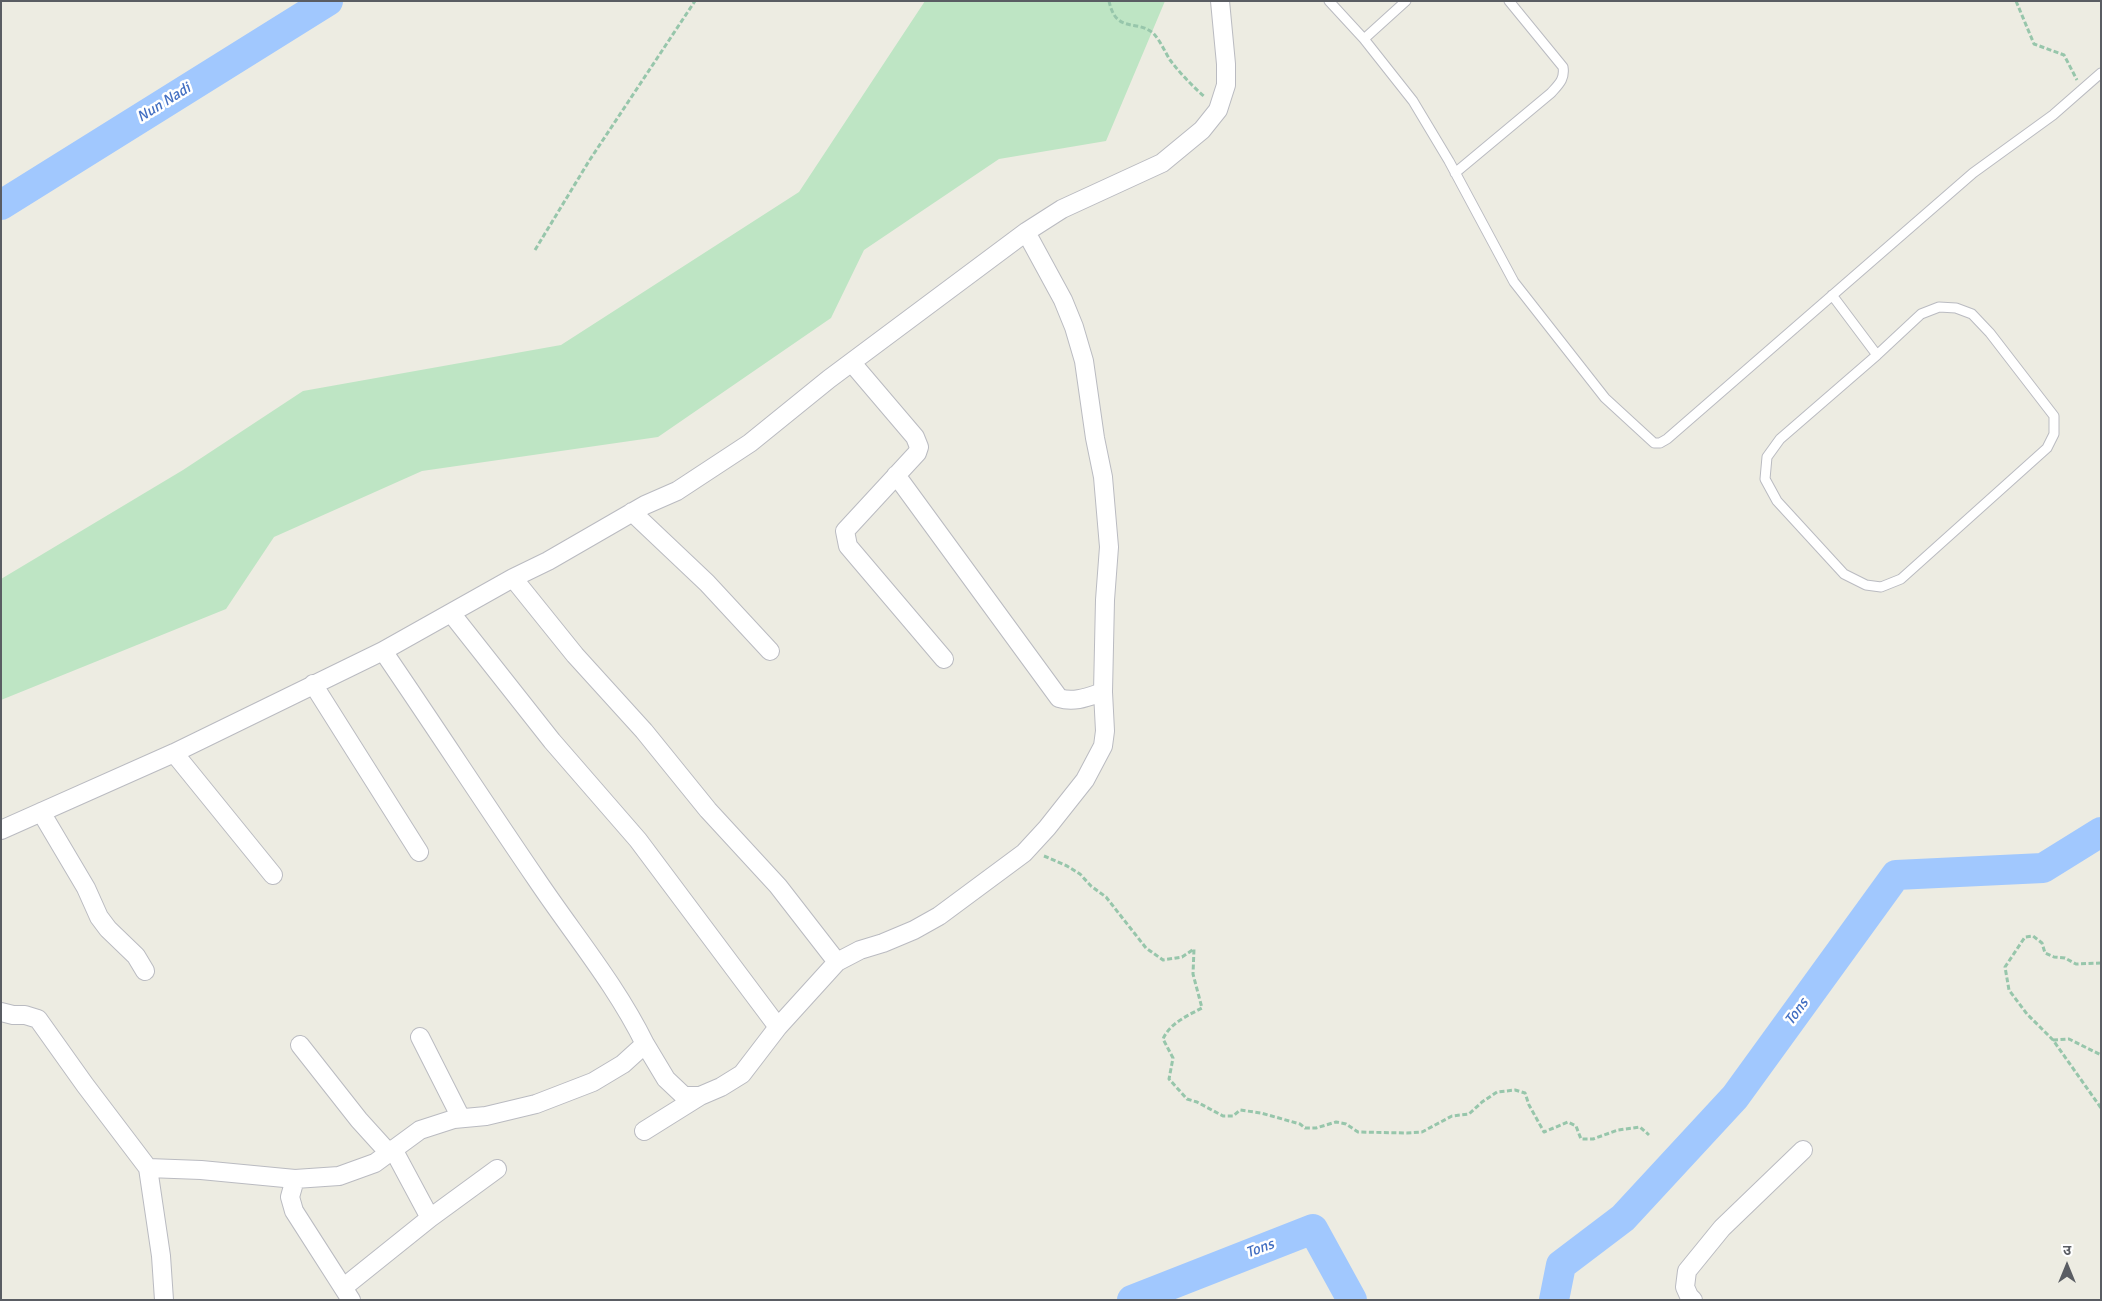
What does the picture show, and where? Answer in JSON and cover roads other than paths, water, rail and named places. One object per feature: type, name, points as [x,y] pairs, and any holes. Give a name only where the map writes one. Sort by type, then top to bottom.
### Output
[{"type":"street","points":[[1,830],[174,754],[383,650],[513,578],[548,561],[632,512],[677,491],[750,443],[914,314],[1026,232],[1062,209],[1162,163],[1202,130],[1218,110],[1226,85],[1220,1]]},
{"type":"street","points":[[644,1131],[700,1096],[721,1087],[742,1074],[778,1028],[837,962],[860,950],[914,930],[939,916],[1024,853],[1085,780],[1103,746],[1105,731],[1103,692],[1105,600],[1109,546],[1108,517],[1084,361],[1074,327],[1063,300],[1026,232]]},
{"type":"street","points":[[852,363],[893,410],[918,442],[919,447],[917,453],[845,531],[845,538],[848,546],[944,660]]},
{"type":"street","points":[[896,475],[1059,698],[1079,700],[1103,692]]},
{"type":"street","points":[[632,512],[707,583],[770,650]]},
{"type":"street","points":[[513,578],[575,655],[644,731],[708,810],[778,886],[837,962]]},
{"type":"street","points":[[451,612],[552,741],[638,840],[778,1028]]},
{"type":"street","points":[[383,650],[537,881],[614,989],[666,1079],[684,1096],[700,1096]]},
{"type":"street","points":[[313,684],[419,852]]},
{"type":"street","points":[[174,754],[272,875]]},
{"type":"street","points":[[41,812],[86,888],[99,917],[108,929],[136,956],[145,971]]},
{"type":"street","points":[[1,1012],[25,1015],[38,1019],[148,1168],[161,1256],[164,1300]]},
{"type":"street","points":[[420,1037],[461,1118]]},
{"type":"street","points":[[148,1168],[201,1170],[295,1179],[339,1176],[375,1163],[420,1130],[461,1118],[486,1116],[536,1104],[593,1082],[623,1064],[645,1044]]},
{"type":"street","points":[[300,1045],[359,1120],[391,1151],[430,1218]]},
{"type":"street","points":[[1693,1300],[1688,1296],[1685,1287],[1687,1270],[1722,1228],[1803,1150]]},
{"type":"street","points":[[295,1179],[290,1197],[294,1211],[349,1296],[430,1218],[497,1169]]},
{"type":"lane","points":[[1329,1],[1364,39],[1413,101],[1455,173],[1514,282],[1605,398],[1654,443],[1660,443],[1667,439],[1974,173],[2053,115],[2101,73]]},
{"type":"lane","points":[[1364,39],[1406,1]]},
{"type":"lane","points":[[1455,173],[1562,81],[1563,67],[1514,3]]},
{"type":"lane","points":[[1832,295],[1877,355]]},
{"type":"lane","points":[[1938,307],[1956,308],[1972,314],[1990,333],[2054,416],[2054,434],[2047,448],[1901,579],[1881,587],[1866,585],[1844,574],[1776,501],[1765,479],[1767,457],[1780,439],[1877,355],[1921,314],[1938,307]]},
{"type":"waterway","name":"Nun Nadi","points":[[1,205],[328,1]]},
{"type":"waterway","name":"Tons","points":[[1554,1300],[1561,1265],[1623,1218],[1735,1097],[1896,875],[2043,868],[2101,832]]},
{"type":"waterway","name":"Tons","points":[[1132,1300],[1313,1229],[1352,1300]]}]
